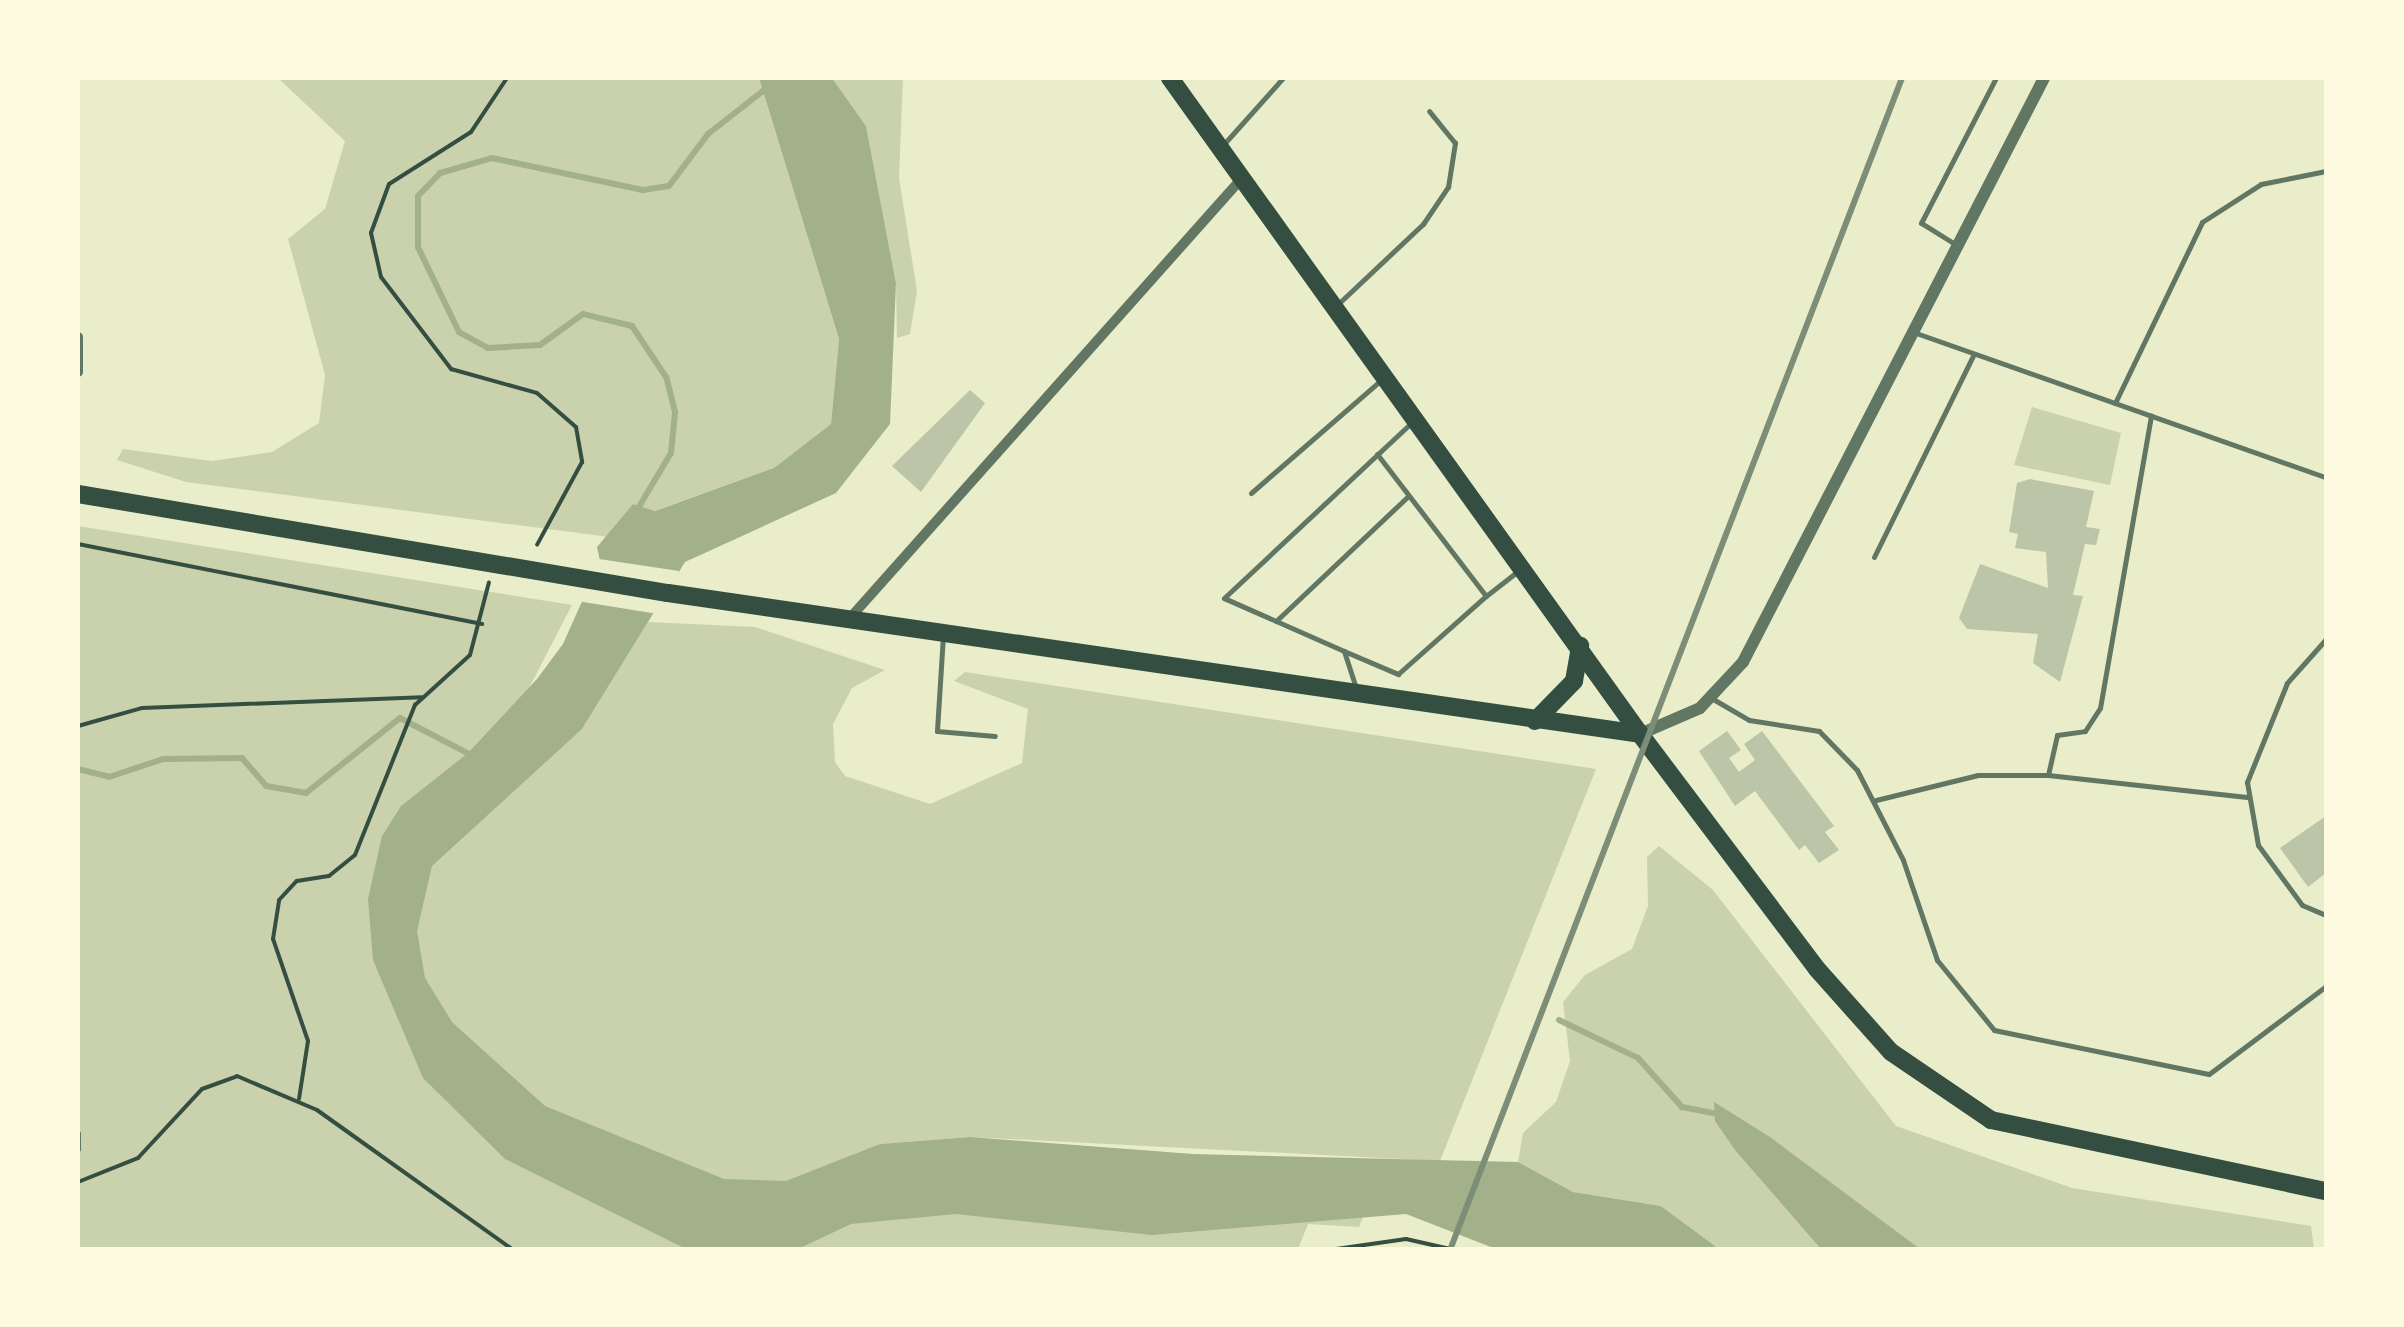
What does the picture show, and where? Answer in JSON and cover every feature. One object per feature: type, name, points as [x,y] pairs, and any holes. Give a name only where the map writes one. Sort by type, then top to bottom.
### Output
[{"type":"main road","points":[[1170,78],[1580,645],[1640,734],[1855,1016],[1991,1120],[2326,1190]]},
{"type":"main road","points":[[78,494],[668,594],[1640,734]]},
{"type":"main road","points":[[1534,721],[1574,681],[1580,645]]},
{"type":"street","points":[[1640,734],[1712,698],[1743,662],[1908,331],[2044,78]]},
{"type":"street","points":[[850,618],[1242,176]]},
{"type":"street","points":[[78,337],[78,372]]},
{"type":"lane","points":[[1221,148],[1283,78]]},
{"type":"lane","points":[[1955,244],[1921,224],[1996,78]]},
{"type":"lane","points":[[1335,306],[1423,224],[1448,187],[1455,143],[1429,111]]},
{"type":"lane","points":[[2115,403],[2202,222],[2262,184],[2326,171]]},
{"type":"lane","points":[[1908,331],[2326,476]]},
{"type":"lane","points":[[1874,557],[1974,354]]},
{"type":"lane","points":[[1251,494],[1386,376]]},
{"type":"lane","points":[[2048,775],[2057,735],[2085,731],[2100,708],[2151,415]]},
{"type":"lane","points":[[1416,418],[1226,592],[1229,606],[1276,621],[1398,674],[1524,567]]},
{"type":"lane","points":[[1377,454],[1486,596]]},
{"type":"lane","points":[[1276,621],[1409,495]]},
{"type":"lane","points":[[943,632],[936,731],[995,736]]},
{"type":"lane","points":[[2326,639],[2287,683],[2248,798],[2258,845],[2302,905],[2326,914]]},
{"type":"lane","points":[[1344,651],[1359,695]]},
{"type":"lane","points":[[1712,698],[1749,720],[1819,731],[1876,800],[1937,960],[1994,1030],[2209,1074],[2326,986]]},
{"type":"lane","points":[[1876,800],[1978,776],[2048,775],[2248,798]]},
{"type":"lane","points":[[78,1134],[78,1149]]},
{"type":"path","points":[[508,78],[471,132],[389,184],[371,233],[381,277],[451,369],[536,393],[576,427],[582,462],[536,545]]},
{"type":"path","points":[[78,544],[482,624]]},
{"type":"path","points":[[299,1099],[308,1041],[274,939],[276,911],[297,881],[346,868],[393,746],[415,705],[470,655],[482,624],[489,582]]},
{"type":"path","points":[[78,726],[142,708],[424,698]]},
{"type":"path","points":[[78,1182],[138,1158],[220,1079],[265,1081],[299,1099],[513,1250]]},
{"type":"path","points":[[1329,1250],[1406,1239],[1455,1250]]},
{"type":"shaded area","points":[[278,78],[759,78],[839,339],[831,424],[774,468],[654,511],[633,504],[609,537],[186,482],[117,460],[123,449],[212,461],[272,452],[319,423],[325,375],[288,239],[325,209],[345,141]]},
{"type":"shaded area","points":[[759,78],[832,78],[866,126],[896,283],[890,424],[836,493],[685,562],[582,729],[432,866],[417,931],[425,978],[452,1022],[545,1106],[724,1179],[786,1181],[880,1144],[970,1137],[1193,1154],[1518,1162],[1573,1192],[1661,1206],[1719,1249],[1496,1249],[1406,1214],[1152,1235],[956,1214],[851,1224],[798,1249],[686,1249],[505,1159],[423,1078],[373,960],[368,899],[382,836],[401,806],[468,753],[537,679],[563,644],[600,561],[597,547],[633,504],[655,511],[774,468],[831,424],[839,339]]},
{"type":"shaded area","points":[[832,78],[903,78],[899,178],[917,291],[910,334],[897,338],[896,283],[866,126]]},
{"type":"shaded area","points":[[2032,407],[2121,433],[2110,485],[2014,465]]},
{"type":"shaded area","points":[[78,526],[572,605],[448,845],[582,729],[648,622],[755,627],[885,670],[852,688],[833,724],[835,762],[845,776],[930,804],[1022,763],[1028,709],[954,681],[965,672],[1596,769],[1440,1161],[970,1137],[880,1144],[1379,1175],[1359,1227],[1308,1224],[1298,1249],[78,1250]]},
{"type":"shaded area","points":[[1659,846],[1713,890],[1896,1126],[2072,1188],[2311,1226],[2314,1249],[1719,1249],[1661,1206],[1573,1192],[1518,1162],[1523,1133],[1556,1102],[1570,1061],[1563,1002],[1585,975],[1632,949],[1648,906],[1647,857]]},
{"type":"shaded area","points":[[1714,1102],[1770,1137],[1920,1249],[1821,1249],[1735,1150],[1715,1121]]},
{"type":"pier","points":[[599,559],[679,571],[658,614],[577,601]]},
{"type":"building","points":[[970,390],[985,403],[921,492],[892,466]]},
{"type":"building","points":[[2030,479],[2094,491],[2086,527],[2100,529],[2096,545],[2085,544],[2073,595],[2083,596],[2060,682],[2033,663],[2038,634],[1967,629],[1959,618],[1980,564],[2048,588],[2046,552],[2015,548],[2018,534],[2009,532],[2017,483]]},
{"type":"building","points":[[1727,731],[1741,750],[1729,758],[1739,772],[1755,760],[1744,744],[1762,731],[1834,826],[1825,832],[1839,850],[1819,863],[1805,845],[1799,850],[1755,791],[1735,806],[1699,751]]},
{"type":"building","points":[[2326,816],[2326,873],[2308,887],[2280,848]]},
{"type":"waterway","points":[[637,510],[671,453],[675,412],[666,377],[632,326],[583,314],[540,345],[488,348],[459,332],[418,247],[418,196],[440,173],[492,158],[643,190],[669,186],[708,134],[768,87]]},
{"type":"waterway","points":[[78,769],[109,777],[163,759],[242,758],[266,786],[306,793],[400,718],[473,756]]},
{"type":"waterway","points":[[1559,1020],[1638,1058],[1682,1107],[1719,1114]]},
{"type":"railway","points":[[1450,1250],[1902,78]]}]
